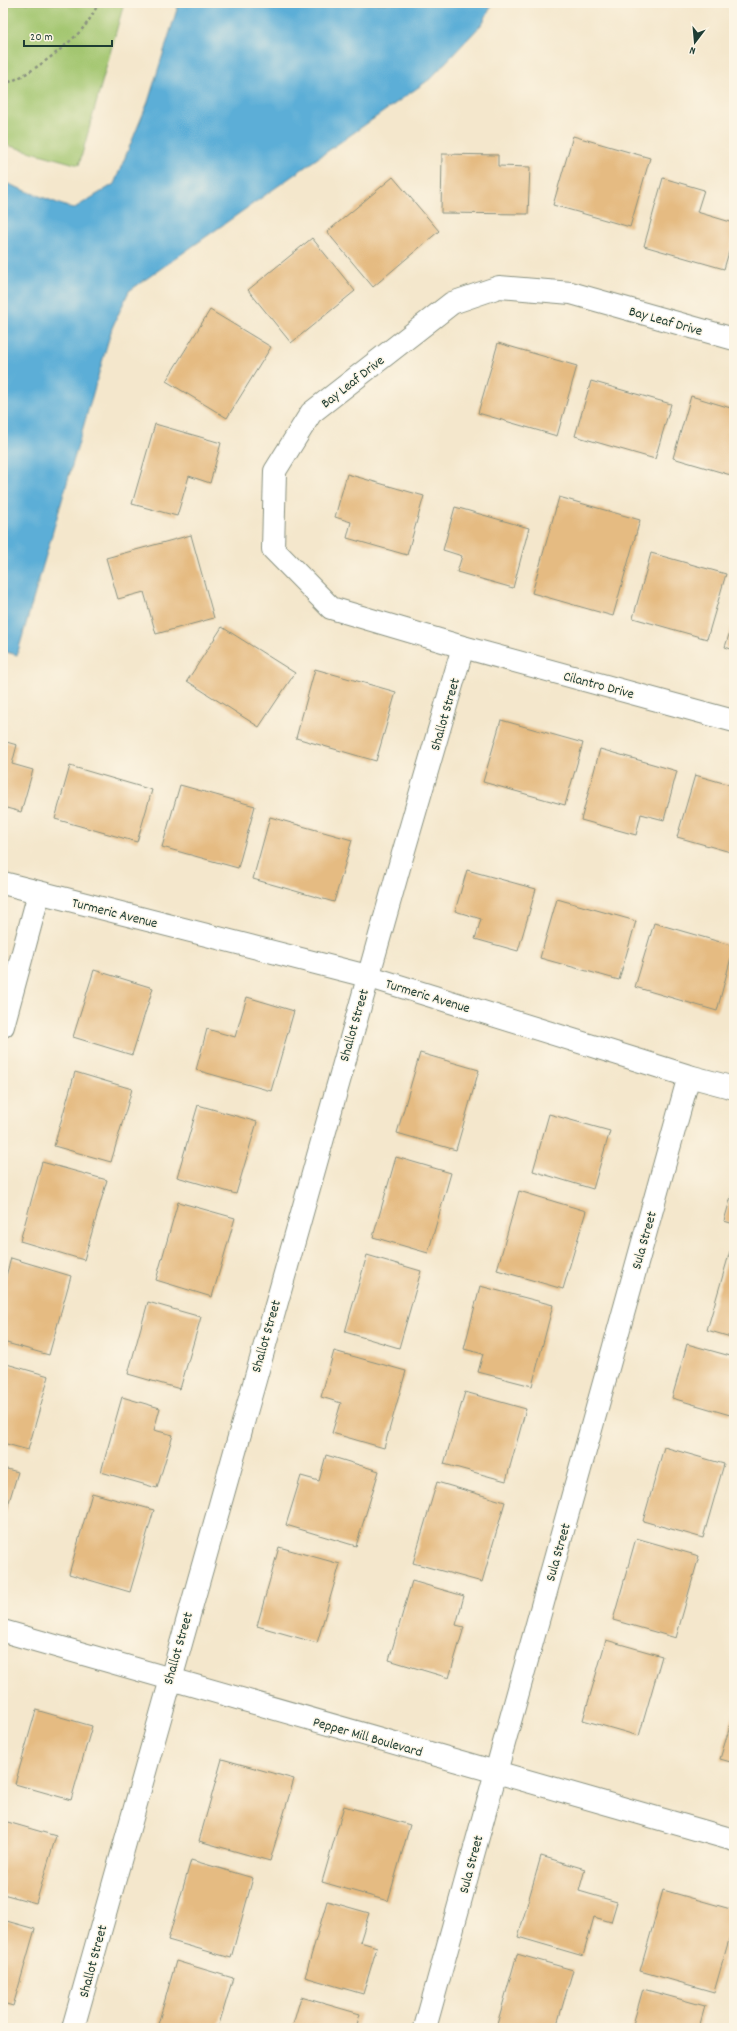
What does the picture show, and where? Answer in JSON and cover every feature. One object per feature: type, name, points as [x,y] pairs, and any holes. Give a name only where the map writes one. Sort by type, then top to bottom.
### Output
[{"type":"street","name":"Bay Leaf Drive","points":[[463,647],[331,608],[273,549],[275,471],[310,413],[452,303],[499,287],[572,293],[734,339]]},
{"type":"street","name":"Cilantro Drive","points":[[463,647],[734,721]]},
{"type":"street","name":"Shallot Street","points":[[73,2028],[168,1679],[367,976],[463,647]]},
{"type":"street","name":"Turmeric Avenue","points":[[3,883],[367,976],[689,1076],[734,1088]]},
{"type":"street","points":[[3,1026],[39,893]]},
{"type":"street","name":"Sula Street","points":[[425,2028],[689,1076]]},
{"type":"street","name":"Pepper Mill Boulevard","points":[[3,1631],[734,1840]]},
{"type":"path","points":[[3,84],[14,82],[52,56],[84,27],[99,3]]},
{"type":"green space","points":[[3,3],[124,3],[79,165],[3,144]]},
{"type":"water","points":[[179,3],[493,3],[482,24],[430,79],[129,291],[112,328],[17,655],[3,651],[3,182],[73,209],[114,184],[148,102]]},
{"type":"building","points":[[573,136],[650,158],[630,227],[553,205]]},
{"type":"building","points":[[442,154],[498,155],[498,166],[530,167],[528,214],[441,213]]},
{"type":"building","points":[[393,177],[439,231],[373,287],[327,232]]},
{"type":"building","points":[[663,178],[704,190],[697,212],[734,223],[734,235],[724,269],[644,246]]},
{"type":"building","points":[[312,238],[355,291],[291,343],[248,290]]},
{"type":"building","points":[[210,310],[271,347],[227,418],[166,381]]},
{"type":"building","points":[[498,343],[577,366],[557,436],[478,413]]},
{"type":"building","points":[[591,381],[671,404],[655,459],[575,436]]},
{"type":"building","points":[[691,396],[734,409],[734,476],[673,458]]},
{"type":"building","points":[[155,424],[221,443],[210,483],[189,476],[177,516],[132,504]]},
{"type":"building","points":[[347,474],[424,496],[407,555],[347,538],[351,522],[335,517]]},
{"type":"building","points":[[559,497],[640,520],[613,616],[532,593]]},
{"type":"building","points":[[455,507],[529,528],[513,588],[457,572],[462,556],[443,550]]},
{"type":"building","points":[[191,535],[214,618],[156,634],[144,592],[118,599],[106,558]]},
{"type":"building","points":[[651,553],[726,574],[707,639],[633,618]]},
{"type":"building","points":[[734,619],[734,650],[725,647]]},
{"type":"building","points":[[222,627],[295,673],[259,727],[187,681]]},
{"type":"building","points":[[315,669],[396,692],[376,761],[296,738]]},
{"type":"building","points":[[501,720],[583,743],[565,805],[483,782]]},
{"type":"building","points":[[3,741],[17,745],[12,764],[33,770],[21,812],[3,807]]},
{"type":"building","points":[[600,749],[677,771],[664,820],[641,814],[636,835],[581,820]]},
{"type":"building","points":[[70,766],[152,790],[137,842],[55,819]]},
{"type":"building","points":[[695,775],[734,786],[734,853],[677,837]]},
{"type":"building","points":[[180,785],[255,806],[238,868],[162,847]]},
{"type":"building","points":[[270,817],[352,840],[334,902],[253,879]]},
{"type":"building","points":[[467,870],[536,889],[518,951],[475,939],[481,919],[455,911]]},
{"type":"building","points":[[557,899],[636,921],[619,980],[540,958]]},
{"type":"building","points":[[654,923],[734,946],[717,1011],[635,987]]},
{"type":"building","points":[[94,970],[153,988],[132,1055],[73,1037]]},
{"type":"building","points":[[247,997],[294,1011],[271,1091],[196,1070],[207,1029],[235,1037]]},
{"type":"building","points":[[420,1053],[479,1070],[456,1150],[397,1133]]},
{"type":"building","points":[[75,1072],[132,1089],[111,1162],[54,1146]]},
{"type":"building","points":[[198,1105],[257,1122],[236,1194],[177,1177]]},
{"type":"building","points":[[549,1114],[610,1131],[593,1189],[533,1171]]},
{"type":"building","points":[[396,1157],[451,1173],[428,1253],[373,1237]]},
{"type":"building","points":[[42,1162],[107,1180],[84,1260],[20,1241]]},
{"type":"building","points":[[734,1186],[734,1224],[724,1221]]},
{"type":"building","points":[[519,1191],[586,1211],[563,1289],[497,1270]]},
{"type":"building","points":[[178,1202],[235,1218],[212,1297],[156,1280]]},
{"type":"building","points":[[730,1251],[734,1252],[734,1338],[707,1330]]},
{"type":"building","points":[[367,1255],[421,1271],[399,1348],[345,1332]]},
{"type":"building","points":[[11,1258],[71,1276],[49,1355],[3,1342],[3,1287]]},
{"type":"building","points":[[480,1286],[553,1305],[532,1386],[478,1372],[483,1354],[464,1349]]},
{"type":"building","points":[[148,1302],[201,1317],[180,1389],[128,1374]]},
{"type":"building","points":[[687,1344],[734,1357],[734,1400],[730,1415],[672,1398]]},
{"type":"building","points":[[334,1351],[406,1371],[384,1448],[332,1433],[341,1403],[321,1397]]},
{"type":"building","points":[[3,1363],[49,1376],[28,1450],[3,1443]]},
{"type":"building","points":[[465,1392],[526,1409],[506,1481],[444,1464]]},
{"type":"building","points":[[122,1397],[160,1408],[154,1430],[173,1435],[157,1488],[101,1472]]},
{"type":"building","points":[[664,1447],[724,1464],[703,1538],[643,1521]]},
{"type":"building","points":[[326,1455],[379,1471],[356,1546],[286,1525],[301,1476],[319,1481]]},
{"type":"building","points":[[3,1468],[18,1472],[3,1522]]},
{"type":"building","points":[[437,1482],[505,1502],[482,1582],[413,1563]]},
{"type":"building","points":[[92,1493],[154,1510],[130,1592],[69,1574]]},
{"type":"building","points":[[636,1538],[699,1556],[676,1638],[613,1620]]},
{"type":"building","points":[[279,1547],[340,1564],[317,1643],[257,1626]]},
{"type":"building","points":[[412,1581],[464,1596],[456,1625],[464,1627],[449,1678],[389,1660]]},
{"type":"building","points":[[606,1640],[662,1656],[639,1736],[583,1720]]},
{"type":"building","points":[[36,1710],[92,1726],[71,1800],[15,1784]]},
{"type":"building","points":[[734,1713],[734,1763],[720,1759]]},
{"type":"building","points":[[222,1759],[294,1779],[270,1861],[199,1841]]},
{"type":"building","points":[[344,1806],[410,1825],[388,1901],[322,1882]]},
{"type":"building","points":[[4,1821],[56,1836],[36,1903],[3,1894]]},
{"type":"building","points":[[541,1856],[585,1869],[579,1891],[617,1902],[611,1922],[594,1917],[583,1956],[518,1937]]},
{"type":"building","points":[[191,1860],[253,1878],[231,1958],[168,1940]]},
{"type":"building","points":[[663,1890],[734,1910],[734,1922],[714,1992],[640,1971]]},
{"type":"building","points":[[327,1901],[369,1913],[360,1942],[377,1947],[363,1994],[305,1977]]},
{"type":"building","points":[[3,1920],[35,1929],[13,2006],[3,2003]]},
{"type":"building","points":[[517,1954],[573,1970],[556,2028],[496,2028]]},
{"type":"building","points":[[176,1961],[233,1978],[218,2028],[157,2028]]},
{"type":"building","points":[[643,1989],[705,2006],[699,2028],[632,2028]]},
{"type":"building","points":[[301,1997],[360,2014],[356,2028],[292,2028]]},
{"type":"building","points":[[3,2025],[9,2026],[9,2028],[3,2028]]}]
